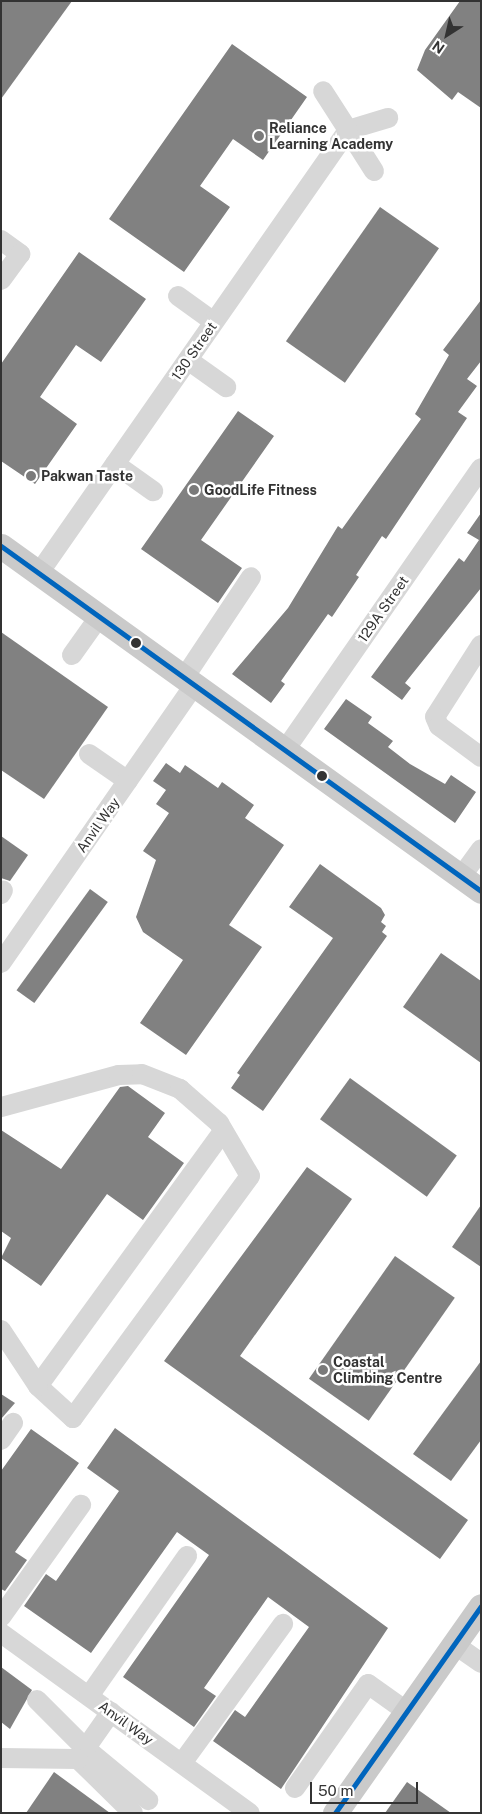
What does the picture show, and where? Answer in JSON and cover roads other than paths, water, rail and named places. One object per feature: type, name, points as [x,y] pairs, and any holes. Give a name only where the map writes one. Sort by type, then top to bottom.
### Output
[{"type":"main road","points":[[1,546],[471,884]]},
{"type":"main road","points":[[335,1813],[481,1606]]},
{"type":"street","points":[[323,91],[374,171]]},
{"type":"street","points":[[348,130],[388,118]]},
{"type":"street","name":"130 Street","points":[[39,573],[348,130]]},
{"type":"street","points":[[1,240],[20,254],[1,280]]},
{"type":"street","points":[[178,296],[214,322]]},
{"type":"street","points":[[188,360],[226,387]]},
{"type":"street","points":[[115,464],[153,491]]},
{"type":"street","name":"129A Street","points":[[285,750],[481,468]]},
{"type":"street","name":"Anvil Way","points":[[1,964],[128,781],[251,577]]},
{"type":"street","points":[[72,655],[100,617]]},
{"type":"street","points":[[481,645],[435,717],[439,726],[481,757]]},
{"type":"street","points":[[89,754],[128,781]]},
{"type":"street","points":[[471,884],[481,849]]},
{"type":"street","points":[[1,1107],[119,1075],[142,1074],[180,1089],[223,1131],[250,1176],[73,1418],[38,1386],[1,1330]]},
{"type":"street","points":[[38,1386],[223,1131]]},
{"type":"street","points":[[1,1440],[13,1423]]},
{"type":"street","points":[[1,1617],[81,1505]]},
{"type":"street","points":[[89,1696],[187,1556]]},
{"type":"street","points":[[182,1763],[283,1624]]},
{"type":"street","name":"Anvil Way","points":[[1,1633],[182,1763],[239,1810]]},
{"type":"street","points":[[454,1644],[481,1663]]},
{"type":"street","points":[[295,1788],[368,1684],[406,1711]]},
{"type":"street","points":[[37,1700],[81,1754],[141,1806]]},
{"type":"street","points":[[4,1761],[81,1754],[111,1712]]},
{"type":"place","name":"Reliance Learning Academy","points":[[259,136]]},
{"type":"place","name":"Pakwan Taste","points":[[31,476]]},
{"type":"place","name":"GoodLife Fitness","points":[[194,490]]},
{"type":"place","name":"Coastal Climbing Centre","points":[[323,1370]]}]
